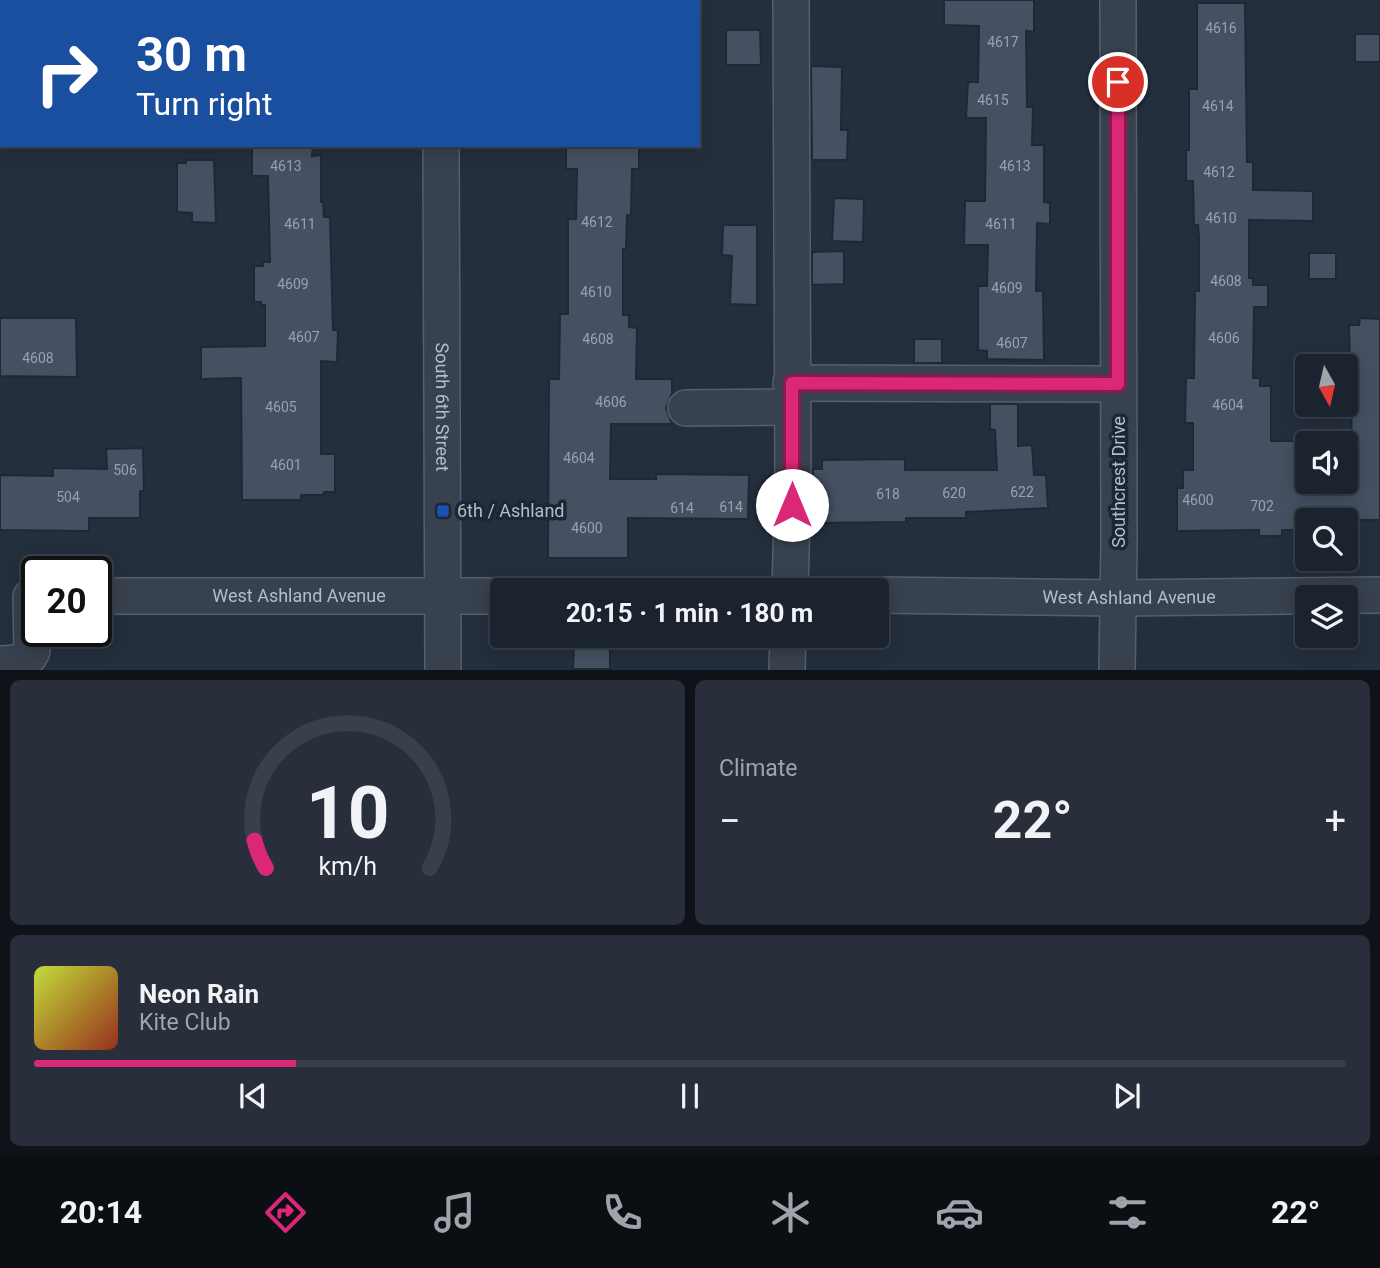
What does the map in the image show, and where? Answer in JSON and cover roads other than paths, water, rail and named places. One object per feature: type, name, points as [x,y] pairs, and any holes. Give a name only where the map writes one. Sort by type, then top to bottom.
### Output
[{"type":"street","points":[[790,578],[791,0]]},
{"type":"street","name":"Southcrest Drive","points":[[1117,670],[1118,0]]},
{"type":"street","name":"South 6th Street","points":[[441,147],[443,670]]},
{"type":"street","points":[[687,408],[792,395],[1118,384]]},
{"type":"street","name":"West Ashland Avenue","points":[[889,595],[1118,598],[1380,595]]},
{"type":"street","name":"West Ashland Avenue","points":[[112,596],[490,596]]},
{"type":"street","points":[[0,664],[18,663],[29,657],[31,647]]},
{"type":"street","points":[[787,670],[788,648]]},
{"type":"place","name":"6th / Ashland","points":[[443,511]]}]
